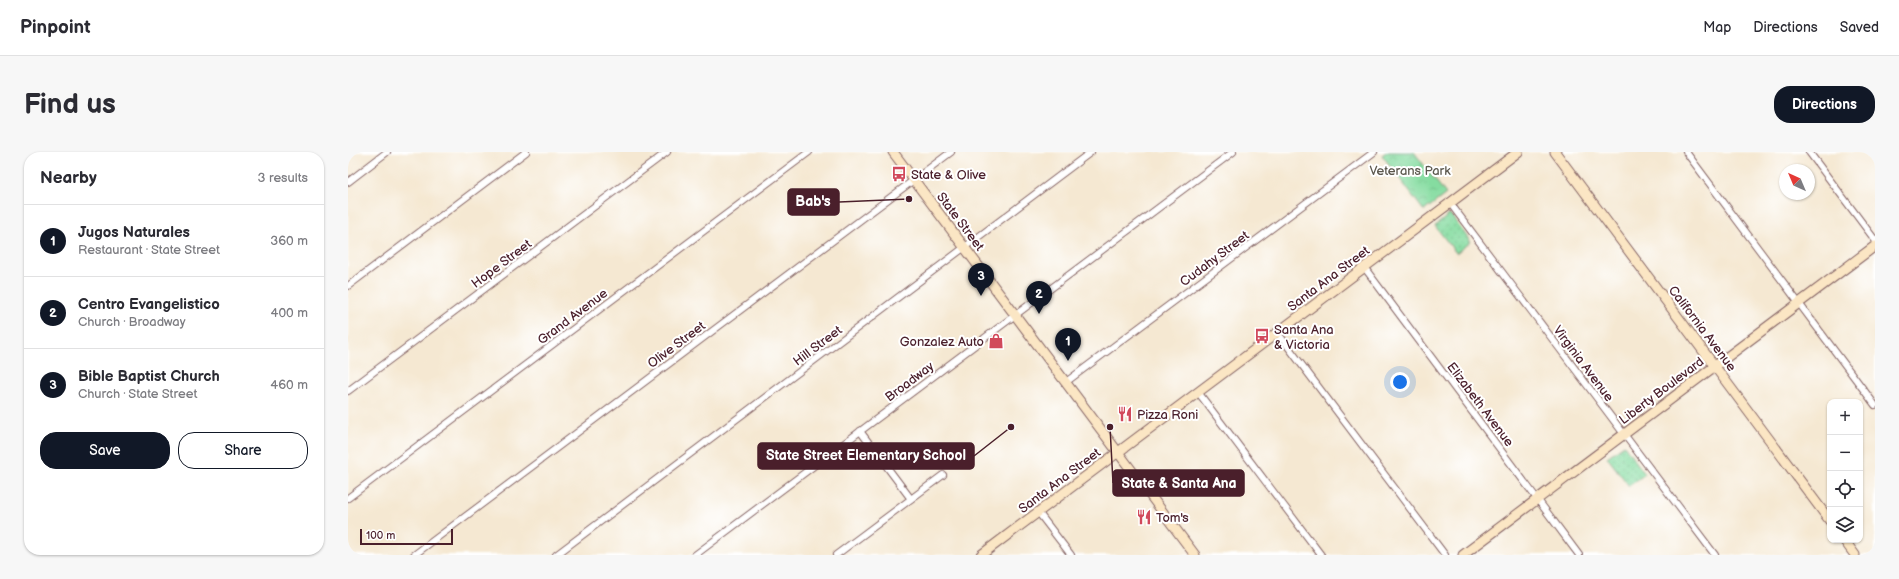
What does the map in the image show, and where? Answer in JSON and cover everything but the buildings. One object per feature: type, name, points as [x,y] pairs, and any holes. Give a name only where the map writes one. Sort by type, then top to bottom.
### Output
[{"type":"street","points":[[348,182],[387,152]]},
{"type":"street","points":[[348,286],[526,152]]},
{"type":"street","name":"Hope Street","points":[[348,391],[667,152]]},
{"type":"street","name":"Grand Avenue","points":[[348,498],[809,152]]},
{"type":"street","name":"State Street","points":[[893,152],[1195,555]]},
{"type":"street","name":"Olive Street","points":[[414,555],[951,152]]},
{"type":"street","name":"Hill Street","points":[[556,555],[1091,152]]},
{"type":"street","name":"Broadway","points":[[695,555],[1233,152]]},
{"type":"street","name":"Cudahy Street","points":[[1066,382],[1374,152]]},
{"type":"street","name":"Santa Ana Street","points":[[981,555],[1518,152]]},
{"type":"street","name":"California Avenue","points":[[1554,152],[1827,516]]},
{"type":"street","points":[[1686,152],[1875,405]]},
{"type":"street","points":[[1809,152],[1875,240]]},
{"type":"street","name":"Virginia Avenue","points":[[1450,203],[1714,555]]},
{"type":"street","name":"Liberty Boulevard","points":[[1463,555],[1875,246]]},
{"type":"street","name":"Elizabeth Avenue","points":[[1364,267],[1579,555]]},
{"type":"street","points":[[1277,332],[1445,555]]},
{"type":"street","points":[[1198,392],[1321,555]]},
{"type":"street","points":[[860,431],[911,499]]},
{"type":"street","points":[[836,555],[943,475]]},
{"type":"street","points":[[1038,512],[1071,555]]},
{"type":"street","points":[[1846,543],[1855,555]]},
{"type":"green space","name":"Veterans Park","points":[[1386,152],[1414,152],[1446,194],[1424,211],[1382,155]]},
{"type":"green space","points":[[1450,214],[1471,242],[1456,253],[1435,226]]},
{"type":"green space","points":[[1624,445],[1645,474],[1629,486],[1607,457]]},
{"type":"place","name":"State & Olive","points":[[899,174]]},
{"type":"place","name":"Bab's","points":[[909,199]]},
{"type":"place","name":"Bible Baptist Church","points":[[981,296]]},
{"type":"place","name":"Centro Evangelistico","points":[[1039,314]]},
{"type":"place","name":"Santa Ana & Victoria","points":[[1262,336]]},
{"type":"place","name":"Gonzalez Auto","points":[[996,341]]},
{"type":"place","name":"Jugos Naturales","points":[[1068,361]]},
{"type":"place","name":"Pizza Roni","points":[[1125,414]]},
{"type":"place","name":"State Street Elementary School","points":[[1011,427]]},
{"type":"place","name":"State & Santa Ana","points":[[1110,427]]},
{"type":"place","name":"Tom's","points":[[1144,517]]}]
